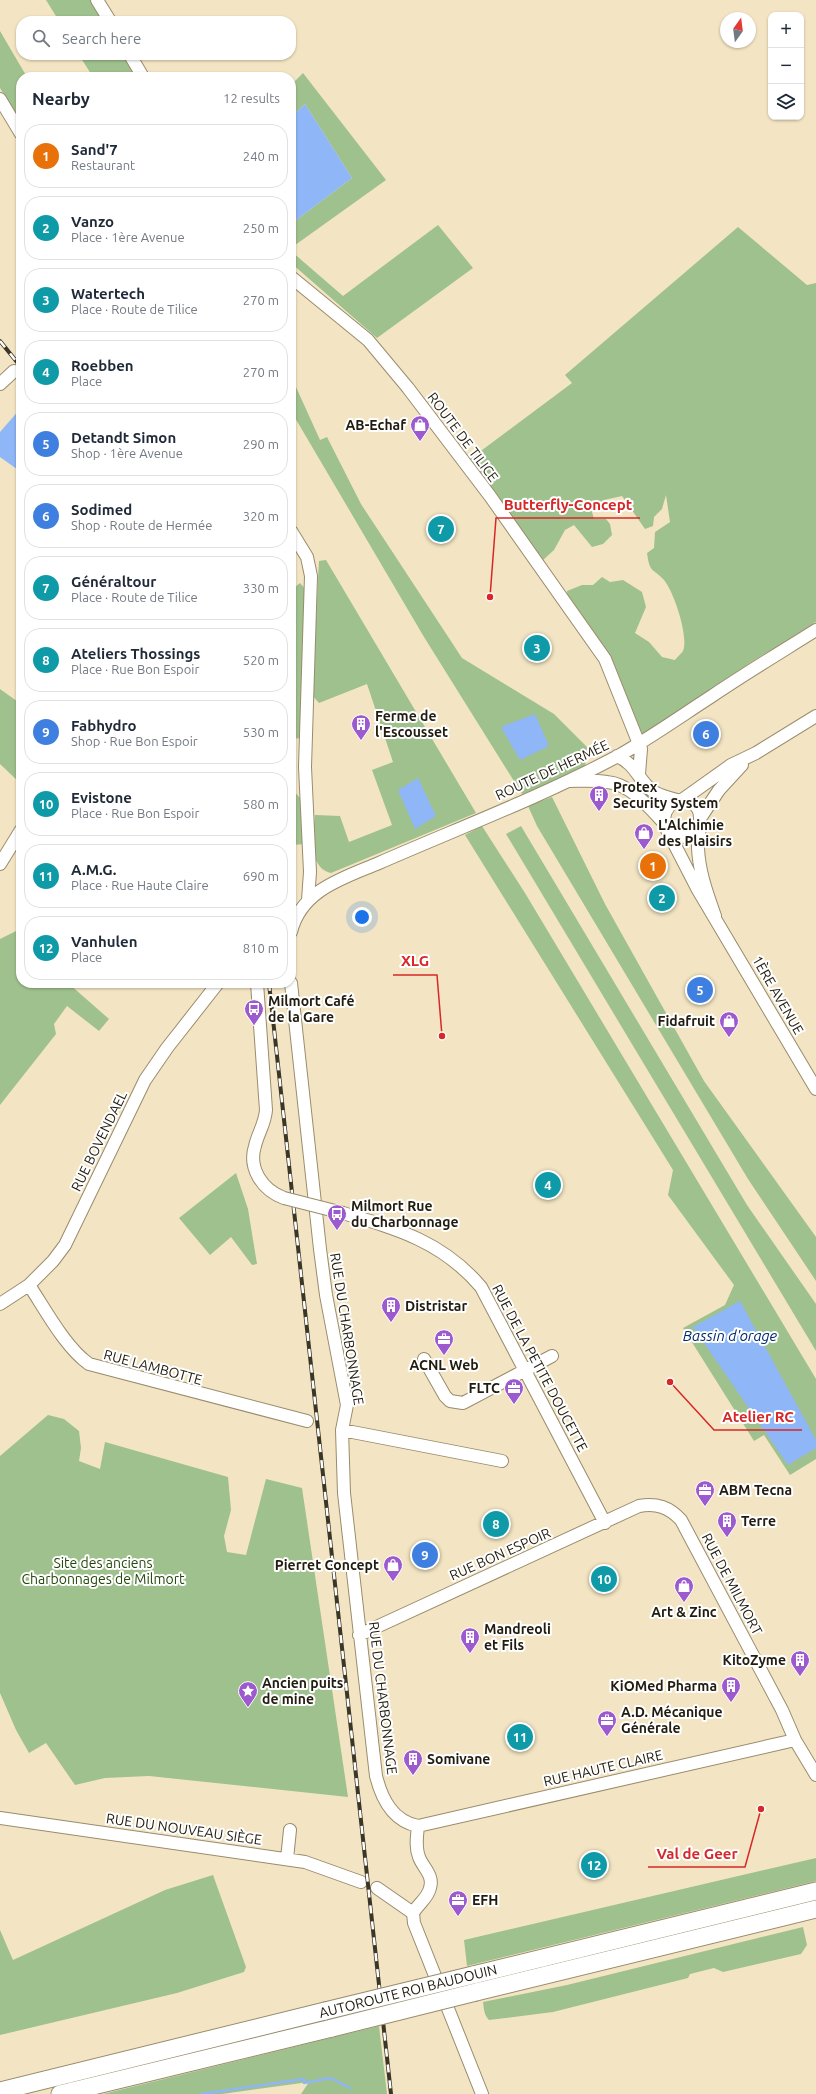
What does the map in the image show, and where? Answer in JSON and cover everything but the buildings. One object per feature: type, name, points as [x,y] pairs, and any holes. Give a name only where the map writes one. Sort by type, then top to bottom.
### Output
[{"type":"highway","name":"AUTOROUTE ROI BAUDOUIN","points":[[0,2091],[816,1891]]},
{"type":"highway","name":"AUTOROUTE ROI BAUDOUIN","points":[[60,2094],[816,1909]]},
{"type":"street","points":[[97,0],[107,16]]},
{"type":"street","points":[[133,60],[140,72]]},
{"type":"street","points":[[0,99],[16,126]]},
{"type":"street","name":"ROUTE DE TILICE","points":[[296,280],[368,340],[408,388],[490,496],[605,659],[638,744]]},
{"type":"street","points":[[0,384],[14,371]]},
{"type":"street","points":[[296,538],[305,552],[311,576],[305,768],[310,872],[308,900]]},
{"type":"street","name":"ROUTE DE HERMÉE","points":[[296,915],[308,900],[329,884],[480,820],[603,764],[638,744],[756,667],[816,630]]},
{"type":"street","points":[[756,753],[735,770],[719,790],[700,823],[690,835],[679,837],[666,828],[664,811],[672,803],[679,800],[731,765],[756,753],[816,716]]},
{"type":"street","points":[[638,744],[641,749],[639,774]]},
{"type":"street","points":[[617,756],[631,764],[649,788],[656,793],[694,804],[698,809],[700,823]]},
{"type":"street","points":[[603,764],[603,770],[608,782]]},
{"type":"street","name":"1ÈRE AVENUE","points":[[566,781],[608,782],[619,786],[638,796],[666,828],[695,884],[816,1089]]},
{"type":"street","name":"1ÈRE AVENUE","points":[[700,823],[700,872],[715,916]]},
{"type":"street","points":[[0,864],[16,838]]},
{"type":"street","name":"RUE BOVENDAEL","points":[[0,1304],[29,1285],[53,1261],[65,1246],[152,1068],[214,988]]},
{"type":"street","name":"RUE DE LA PETITE DOUCETTE","points":[[257,988],[266,1110],[264,1124],[255,1146],[254,1166],[258,1176],[266,1188],[284,1198],[343,1213],[421,1240],[437,1247],[466,1270],[481,1287],[494,1309],[605,1523]]},
{"type":"street","name":"RUE DU CHARBONNAGE","points":[[292,988],[320,1257],[347,1404],[342,1430],[344,1493],[376,1776],[381,1794],[390,1810],[409,1824],[418,1826]]},
{"type":"street","name":"RUE LAMBOTTE","points":[[29,1285],[68,1342],[81,1359],[89,1364],[307,1421]]},
{"type":"street","points":[[424,1359],[445,1396],[450,1401],[463,1403],[552,1356]]},
{"type":"street","points":[[342,1430],[502,1461]]},
{"type":"street","name":"RUE BON ESPOIR","points":[[359,1635],[605,1523],[639,1506],[655,1504]]},
{"type":"street","name":"RUE DE MILMORT","points":[[655,1504],[673,1511],[681,1520],[782,1710],[795,1740],[816,1775]]},
{"type":"street","name":"RUE HAUTE CLAIRE","points":[[418,1826],[795,1740]]},
{"type":"street","name":"RUE DU NOUVEAU SIÈGE","points":[[0,1818],[287,1859],[316,1865],[361,1882]]},
{"type":"street","points":[[418,1826],[416,1840],[419,1856],[428,1870],[431,1887],[427,1895],[413,1913],[414,1923],[482,2094]]},
{"type":"street","points":[[287,1859],[290,1830]]},
{"type":"street","points":[[377,1888],[413,1913]]},
{"type":"green space","points":[[46,0],[90,0],[100,16],[56,16]]},
{"type":"green space","points":[[0,31],[24,72],[16,72],[16,115],[0,88]]},
{"type":"green space","points":[[82,60],[128,60],[134,72],[90,72]]},
{"type":"green space","points":[[303,73],[386,180],[296,244],[296,220],[352,178],[305,104],[296,112],[296,80]]},
{"type":"green space","points":[[438,225],[473,268],[377,338],[296,267],[296,255],[343,296]]},
{"type":"green space","points":[[738,227],[807,285],[816,283],[816,622],[750,663],[649,734],[642,734],[632,726],[621,695],[568,606],[567,591],[582,585],[593,585],[602,577],[610,582],[623,580],[642,592],[646,607],[635,633],[649,642],[662,657],[675,660],[683,651],[684,644],[680,615],[668,586],[660,576],[652,570],[647,553],[654,548],[655,532],[670,522],[666,495],[662,509],[654,517],[653,526],[645,529],[622,496],[604,500],[602,507],[592,512],[594,519],[606,519],[610,524],[612,535],[603,544],[592,547],[574,525],[565,530],[554,550],[542,561],[470,459],[572,383],[565,375]]},
{"type":"green space","points":[[296,387],[320,440],[327,437],[361,504],[462,658],[554,714],[587,747],[585,767],[559,780],[522,794],[424,637],[296,419]]},
{"type":"green space","points":[[326,560],[476,813],[331,873],[323,870],[315,857],[313,840],[315,815],[340,816],[349,842],[392,825],[372,770],[393,762],[367,684],[319,703],[312,695],[319,561]]},
{"type":"green space","points":[[300,583],[307,591],[302,738],[296,739],[296,586]]},
{"type":"green space","points":[[0,689],[16,700],[16,779],[0,764]]},
{"type":"green space","points":[[296,794],[300,798],[304,797],[306,844],[296,845]]},
{"type":"green space","points":[[552,797],[605,904],[704,1081],[816,1237],[816,1281],[748,1179],[537,826],[528,806]]},
{"type":"green space","points":[[482,826],[525,893],[816,1379],[816,1459],[790,1475],[764,1435],[754,1441],[683,1328],[725,1305],[734,1285],[668,1195],[673,1170],[465,835]]},
{"type":"green space","points":[[521,826],[747,1205],[816,1304],[816,1351],[506,834]]},
{"type":"green space","points":[[16,931],[16,988],[74,988],[109,1019],[99,1031],[67,1006],[54,1024],[56,1034],[0,1105],[0,939]]},
{"type":"green space","points":[[236,1173],[248,1209],[257,1264],[252,1265],[231,1237],[210,1255],[179,1218]]},
{"type":"green space","name":"Site des anciens Charbonnages de Milmort","points":[[48,1415],[64,1419],[79,1431],[81,1448],[79,1461],[100,1469],[105,1442],[228,1477],[231,1510],[224,1536],[227,1552],[246,1555],[266,1479],[302,1488],[348,1797],[149,1776],[105,1778],[75,1785],[46,1743],[29,1753],[16,1730],[0,1693],[0,1456]]},
{"type":"green space","points":[[816,1858],[816,1881],[467,1966],[464,1940]]},
{"type":"green space","points":[[213,1875],[246,1967],[244,1972],[177,1993],[0,2035],[0,1930],[13,1960],[165,1890]]},
{"type":"green space","points":[[803,1927],[807,1945],[801,1954],[723,1972],[714,1968],[690,1974],[688,1978],[553,2012],[489,2020],[484,2012],[483,2002],[567,1985]]},
{"type":"green space","points":[[379,2026],[387,2094],[301,2094],[309,2082],[222,2094],[103,2094]]},
{"type":"water","points":[[305,104],[352,178],[296,220],[296,112]]},
{"type":"water","points":[[16,414],[16,468],[0,457],[0,432]]},
{"type":"water","points":[[535,714],[549,746],[520,760],[501,727]]},
{"type":"water","points":[[418,778],[436,816],[415,829],[398,790]]},
{"type":"water","name":"Bassin d'orage","points":[[740,1301],[816,1440],[816,1448],[788,1465],[693,1327]]},
{"type":"waterway","points":[[201,2094],[304,2079],[304,2083],[331,2078],[350,2088]]},
{"type":"railway","points":[[0,341],[16,361]]},
{"type":"railway","points":[[270,988],[391,2094]]},
{"type":"place","name":"AB-Echaf","points":[[420,442]]},
{"type":"place","name":"Généraltour","points":[[441,529]]},
{"type":"place","name":"Butterfly-Concept","points":[[490,597]]},
{"type":"place","name":"Watertech","points":[[537,648]]},
{"type":"place","name":"Sodimed","points":[[706,734]]},
{"type":"place","name":"Ferme de l'Escousset","points":[[361,741]]},
{"type":"place","name":"Protex Security System","points":[[599,812]]},
{"type":"place","name":"L'Alchimie des Plaisirs","points":[[644,850]]},
{"type":"place","name":"Sand'7","points":[[653,866]]},
{"type":"place","name":"Vanzo","points":[[662,898]]},
{"type":"place","name":"Detandt Simon","points":[[700,990]]},
{"type":"place","name":"Milmort Café de la Gare","points":[[254,1026]]},
{"type":"place","name":"XLG","points":[[442,1036]]},
{"type":"place","name":"Fidafruit","points":[[729,1038]]},
{"type":"place","name":"Roebben","points":[[548,1185]]},
{"type":"place","name":"Milmort Rue du Charbonnage","points":[[337,1231]]},
{"type":"place","name":"Distristar","points":[[391,1323]]},
{"type":"place","name":"ACNL Web","points":[[444,1356]]},
{"type":"place","name":"Atelier RC","points":[[670,1382]]},
{"type":"place","name":"FLTC","points":[[514,1405]]},
{"type":"place","name":"ABM Tecna","points":[[705,1507]]},
{"type":"place","name":"Ateliers Thossings","points":[[496,1524]]},
{"type":"place","name":"Terre","points":[[727,1538]]},
{"type":"place","name":"Fabhydro","points":[[425,1555]]},
{"type":"place","name":"Evistone","points":[[604,1579]]},
{"type":"place","name":"Pierret Concept","points":[[393,1582]]},
{"type":"place","name":"Art & Zinc","points":[[684,1603]]},
{"type":"place","name":"Mandreoli et Fils","points":[[470,1654]]},
{"type":"place","name":"KitoZyme","points":[[800,1677]]},
{"type":"place","name":"KiOMed Pharma","points":[[731,1703]]},
{"type":"place","name":"Ancien puits de mine","points":[[248,1708]]},
{"type":"place","name":"A.M.G.","points":[[520,1737]]},
{"type":"place","name":"A.D. Mécanique Générale","points":[[607,1737]]},
{"type":"place","name":"Somivane","points":[[413,1776]]},
{"type":"place","name":"Val de Geer","points":[[761,1809]]},
{"type":"place","name":"Vanhulen","points":[[594,1865]]},
{"type":"place","name":"EFH","points":[[458,1917]]}]
